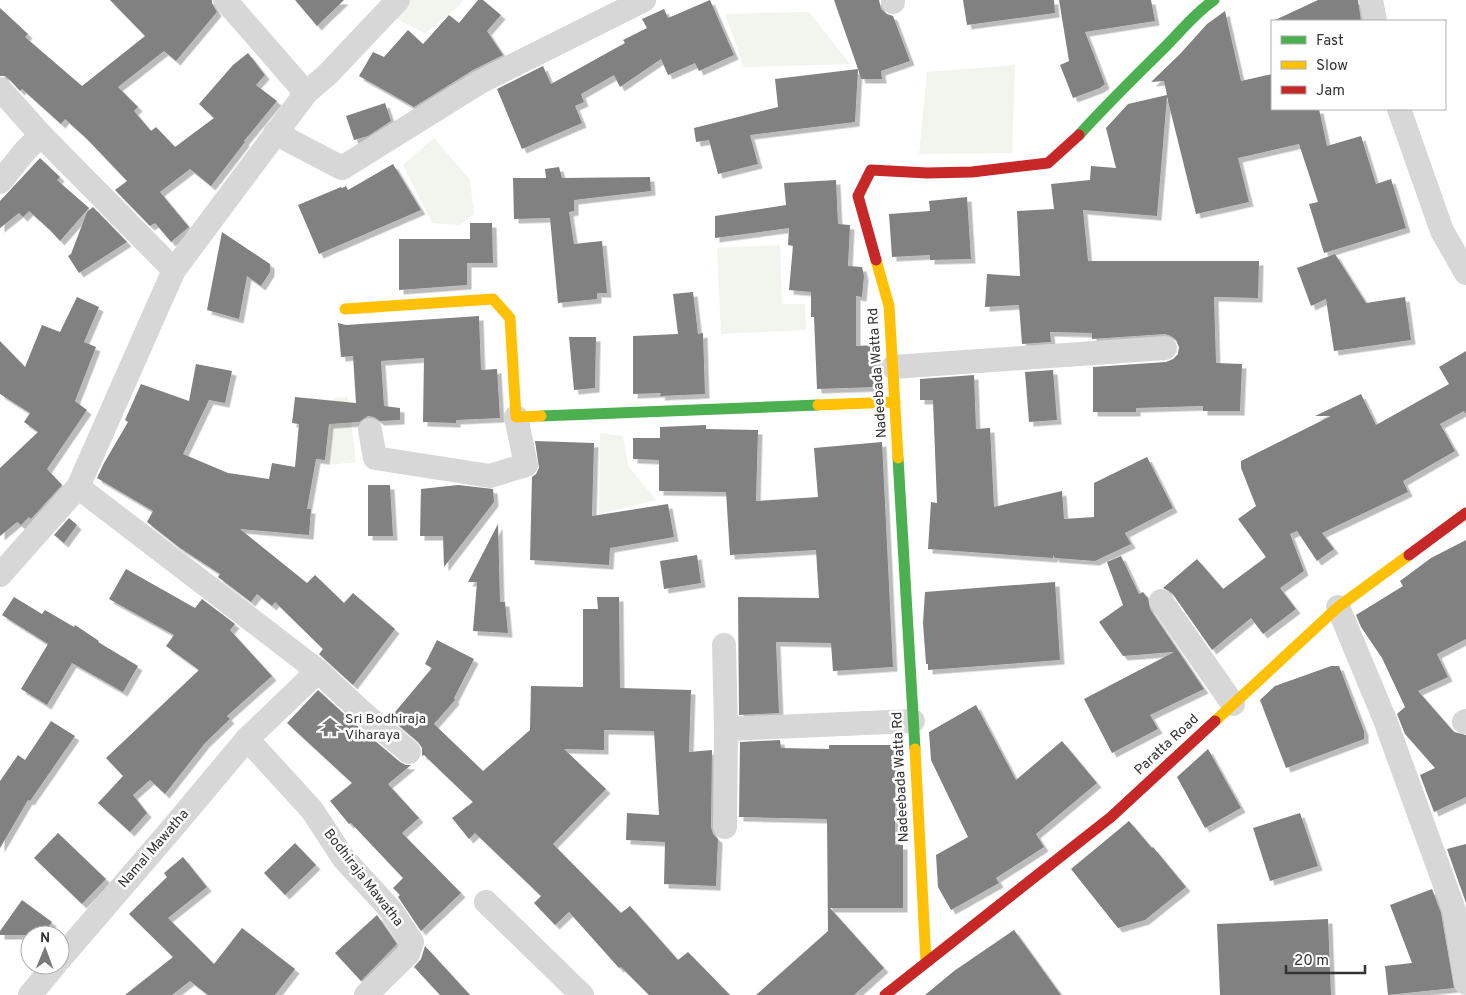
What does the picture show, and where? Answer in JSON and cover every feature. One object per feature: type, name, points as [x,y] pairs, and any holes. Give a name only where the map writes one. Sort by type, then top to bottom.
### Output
[{"type":"street","points":[[224,0],[306,93]]},
{"type":"street","points":[[0,576],[78,487],[174,270],[306,93],[328,74],[398,0]]},
{"type":"street","points":[[275,133],[342,168],[480,82],[644,0]]},
{"type":"street","name":"Nadeebada Watta Rd","points":[[926,962],[889,306],[858,196],[871,170],[927,173],[972,172],[1048,162],[1072,143],[1111,99],[1169,43],[1197,12],[1214,0]]},
{"type":"street","points":[[1371,0],[1375,20]]},
{"type":"street","points":[[0,89],[41,135],[174,270]]},
{"type":"street","points":[[1399,110],[1442,231],[1466,273]]},
{"type":"street","points":[[0,182],[25,151],[41,135]]},
{"type":"street","points":[[345,309],[494,299],[510,318],[516,417],[526,465],[490,476],[375,458],[370,430]]},
{"type":"street","points":[[893,367],[1165,348]]},
{"type":"street","points":[[516,417],[895,402]]},
{"type":"street","points":[[78,487],[318,671],[362,713],[409,752]]},
{"type":"street","name":"Paratta Road","points":[[885,995],[1111,817],[1338,607],[1466,514]]},
{"type":"street","points":[[1161,601],[1233,704]]},
{"type":"street","points":[[1338,607],[1385,720],[1454,910],[1466,983]]},
{"type":"street","points":[[724,645],[726,729],[725,827]]},
{"type":"street","name":"Namal Mawatha","points":[[70,947],[176,825],[247,739],[318,671]]},
{"type":"street","points":[[726,729],[913,721]]},
{"type":"street","name":"Bodhiraja Mawatha","points":[[247,739],[312,810],[344,859],[390,909],[412,942],[408,954],[366,995]]},
{"type":"street","points":[[486,902],[582,995]]},
{"type":"street","points":[[30,995],[47,975]]},
{"type":"shaded area","points":[[406,0],[463,0],[459,6],[425,33],[391,16]]},
{"type":"shaded area","points":[[809,12],[850,64],[744,67],[725,14]]},
{"type":"shaded area","points":[[1015,65],[1012,153],[919,154],[927,72]]},
{"type":"shaded area","points":[[434,138],[470,180],[474,214],[459,225],[432,223],[403,165]]},
{"type":"shaded area","points":[[780,245],[782,304],[805,304],[806,330],[721,334],[717,248]]},
{"type":"shaded area","points":[[348,397],[356,462],[329,465],[333,398]]},
{"type":"shaded area","points":[[600,433],[623,436],[628,466],[656,500],[599,514]]},
{"type":"building","points":[[110,0],[212,0],[217,12],[176,61],[164,51],[118,87],[138,107],[134,111],[151,131],[156,127],[175,147],[214,118],[199,104],[233,65],[248,53],[265,75],[256,85],[277,101],[244,141],[211,186],[190,169],[160,192],[189,227],[171,242],[155,223],[150,226],[115,190],[127,181],[86,138],[65,119],[61,124],[22,89],[20,91],[5,76],[0,76],[0,8],[28,34],[25,37],[82,86],[145,36]]},
{"type":"building","points":[[295,0],[344,0],[317,26]]},
{"type":"building","points":[[478,0],[483,0],[501,15],[487,31],[503,55],[473,70],[414,107],[359,76],[373,52],[384,57],[408,30],[423,44],[449,15],[459,23]]},
{"type":"building","points":[[710,0],[734,55],[699,71],[695,63],[668,75],[661,59],[620,87],[614,75],[581,94],[584,102],[575,106],[582,123],[522,149],[497,89],[543,66],[551,84],[625,43],[623,40],[647,28],[642,19],[664,9],[668,18]]},
{"type":"building","points":[[834,0],[879,0],[881,9],[893,16],[910,61],[881,71],[882,79],[861,79]]},
{"type":"building","points":[[963,0],[1054,0],[1055,13],[967,25]]},
{"type":"building","points":[[1059,0],[1151,0],[1155,21],[1085,32],[1105,84],[1100,88],[1073,98],[1060,65],[1069,61]]},
{"type":"building","points":[[1318,0],[1358,0],[1361,20],[1275,20]]},
{"type":"building","points":[[1225,11],[1241,81],[1271,74],[1271,110],[1319,110],[1327,146],[1361,136],[1376,184],[1391,179],[1406,228],[1324,253],[1309,204],[1318,202],[1299,144],[1238,158],[1249,202],[1196,214],[1167,97],[1157,216],[1083,210],[1088,261],[1259,261],[1258,298],[1214,297],[1216,363],[1242,364],[1240,411],[1203,411],[1203,406],[1136,408],[1136,412],[1093,412],[1093,367],[1166,362],[1178,354],[1179,347],[1176,340],[1165,334],[1092,339],[1092,333],[1050,332],[1051,342],[1022,344],[1019,305],[985,307],[987,274],[1020,276],[1017,211],[1054,209],[1051,184],[1090,180],[1091,166],[1116,168],[1106,128],[1128,104],[1167,95],[1164,81],[1151,82],[1207,24]]},
{"type":"building","points":[[858,69],[855,122],[750,135],[758,164],[718,174],[709,140],[696,142],[694,128],[778,107],[775,79]]},
{"type":"building","points":[[385,103],[391,121],[368,136],[354,140],[346,116]]},
{"type":"building","points":[[40,158],[60,177],[57,180],[89,208],[60,241],[29,211],[23,217],[19,213],[0,228],[0,201]]},
{"type":"building","points":[[393,164],[421,210],[319,254],[298,205],[341,187],[346,186],[348,190]]},
{"type":"building","points":[[559,167],[562,178],[650,177],[651,191],[574,200],[574,211],[569,212],[574,244],[602,241],[607,293],[597,293],[597,299],[558,303],[550,218],[514,219],[513,178],[546,178],[545,169]]},
{"type":"building","points":[[836,180],[838,224],[850,225],[848,266],[862,267],[864,276],[862,297],[856,296],[856,346],[876,345],[878,387],[817,389],[814,317],[811,317],[811,292],[789,290],[793,246],[788,245],[789,228],[715,238],[715,216],[786,205],[784,183]]},
{"type":"building","points":[[967,197],[971,259],[930,260],[930,255],[892,257],[889,214],[930,211],[929,201]]},
{"type":"building","points":[[93,207],[127,242],[79,273],[68,256],[71,254],[87,212]]},
{"type":"building","points":[[470,223],[492,223],[493,263],[467,263],[467,285],[399,290],[399,239],[470,239]]},
{"type":"building","points":[[222,232],[270,264],[270,272],[261,286],[247,276],[239,319],[207,310]]},
{"type":"building","points":[[1335,254],[1366,303],[1405,297],[1411,340],[1334,351],[1326,299],[1311,306],[1297,268]]},
{"type":"building","points":[[693,292],[698,334],[703,333],[705,394],[660,396],[661,393],[633,394],[633,336],[678,334],[673,294]]},
{"type":"building","points":[[77,297],[99,307],[84,342],[96,347],[75,401],[87,410],[47,469],[62,485],[31,519],[29,517],[21,525],[17,522],[0,536],[0,468],[38,432],[24,422],[30,413],[0,394],[0,341],[25,367],[42,325],[60,332]]},
{"type":"building","points":[[479,316],[481,370],[497,369],[500,418],[456,420],[456,423],[423,422],[424,358],[381,361],[384,406],[400,408],[400,420],[380,421],[368,416],[359,422],[329,424],[325,460],[316,459],[307,509],[311,509],[309,535],[240,529],[307,583],[315,575],[344,603],[353,593],[395,629],[353,685],[319,654],[323,649],[275,602],[272,606],[257,594],[251,602],[218,577],[220,574],[180,548],[147,522],[153,511],[97,478],[128,422],[125,420],[141,384],[189,401],[196,364],[232,371],[225,403],[209,400],[183,454],[228,473],[269,479],[272,463],[295,467],[299,424],[292,423],[295,397],[356,403],[353,356],[341,357],[338,323],[346,325]]},
{"type":"building","points":[[569,337],[596,337],[595,388],[574,390]]},
{"type":"building","points":[[1466,351],[1466,414],[1464,411],[1440,424],[1455,451],[1403,481],[1408,492],[1322,533],[1334,549],[1317,561],[1297,531],[1290,534],[1304,571],[1280,588],[1296,609],[1263,634],[1251,618],[1212,650],[1172,593],[1163,588],[1197,559],[1223,589],[1266,557],[1238,519],[1256,506],[1241,468],[1241,461],[1331,416],[1315,416],[1361,394],[1376,425],[1449,384],[1439,367]]},
{"type":"building","points":[[1053,370],[1057,420],[1029,422],[1025,372]]},
{"type":"building","points":[[974,375],[976,429],[990,428],[994,507],[1062,491],[1064,519],[1094,517],[1094,483],[1147,457],[1173,508],[1125,533],[1131,544],[1095,561],[1055,558],[1053,555],[1053,558],[928,549],[931,502],[937,503],[933,400],[920,400],[920,379]]},
{"type":"building","points":[[706,425],[706,429],[758,430],[756,501],[818,497],[814,448],[882,442],[893,667],[833,671],[831,643],[776,642],[779,713],[739,715],[738,597],[819,598],[816,550],[730,555],[726,492],[659,491],[659,460],[633,459],[633,438],[660,438],[660,427]]},
{"type":"building","points":[[535,441],[594,443],[592,516],[668,504],[674,537],[610,548],[609,565],[530,560],[532,477],[539,468]]},
{"type":"building","points":[[368,485],[390,485],[393,536],[368,536]]},
{"type":"building","points":[[458,485],[493,489],[494,502],[444,567],[443,536],[420,536],[421,489]]},
{"type":"building","points":[[69,518],[77,525],[64,543],[54,535]]},
{"type":"building","points":[[498,524],[500,602],[505,602],[508,633],[473,631],[477,582],[468,582]]},
{"type":"building","points":[[1466,540],[1466,639],[1437,654],[1448,677],[1418,691],[1454,732],[1466,735],[1466,797],[1434,812],[1420,775],[1435,768],[1405,734],[1397,714],[1405,707],[1382,658],[1361,627],[1356,615],[1403,586],[1400,581],[1431,558]]},
{"type":"building","points":[[697,555],[701,583],[664,589],[660,561]]},
{"type":"building","points":[[1121,556],[1139,594],[1143,592],[1148,598],[1150,609],[1204,689],[1150,715],[1158,729],[1112,753],[1084,699],[1174,652],[1123,656],[1099,622],[1123,605],[1107,562]]},
{"type":"building","points":[[126,569],[195,608],[202,599],[235,624],[230,630],[272,676],[227,716],[230,719],[205,743],[165,794],[150,780],[133,795],[147,813],[130,832],[98,803],[123,776],[106,758],[199,670],[166,646],[174,635],[109,599]]},
{"type":"building","points":[[1055,582],[1060,660],[928,670],[923,623],[925,592]]},
{"type":"building","points":[[14,597],[42,614],[45,610],[74,627],[75,625],[98,642],[138,666],[123,692],[72,663],[47,705],[21,689],[48,644],[2,615]]},
{"type":"building","points":[[597,597],[619,597],[620,688],[691,690],[689,752],[712,750],[711,827],[713,834],[718,839],[716,886],[664,884],[665,842],[626,840],[627,813],[659,815],[654,731],[604,730],[604,750],[564,749],[606,789],[553,844],[621,913],[630,906],[678,960],[688,952],[730,995],[649,995],[621,967],[619,968],[569,912],[555,925],[534,903],[541,896],[475,833],[469,839],[452,818],[473,802],[424,755],[422,756],[422,748],[418,742],[390,718],[432,668],[425,664],[437,640],[474,659],[454,698],[455,700],[434,724],[483,771],[530,730],[531,686],[583,687],[583,609],[598,609]]},
{"type":"building","points":[[1331,666],[1339,666],[1364,731],[1364,739],[1286,768],[1260,700],[1275,686]]},
{"type":"building","points":[[318,690],[400,762],[411,765],[388,784],[419,818],[402,833],[461,893],[421,931],[398,897],[400,895],[393,888],[403,878],[351,823],[349,824],[330,801],[352,783],[287,723]]},
{"type":"building","points":[[976,705],[1016,780],[1062,741],[1097,783],[1036,834],[1044,847],[996,878],[999,883],[951,910],[938,887],[936,855],[968,837],[931,760],[929,732]]},
{"type":"building","points":[[51,721],[75,736],[30,801],[28,800],[0,848],[0,781],[18,755],[25,760]]},
{"type":"building","points":[[780,740],[781,748],[829,749],[829,745],[895,745],[895,845],[903,845],[903,908],[830,908],[884,968],[854,995],[756,995],[828,931],[827,819],[739,817],[740,742]]},
{"type":"building","points":[[1208,749],[1241,808],[1205,828],[1177,777]]},
{"type":"building","points":[[1300,813],[1318,866],[1270,881],[1253,828]]},
{"type":"building","points":[[1129,821],[1186,887],[1145,920],[1118,928],[1071,869]]},
{"type":"building","points":[[58,833],[106,879],[82,904],[34,858]]},
{"type":"building","points":[[295,843],[316,865],[285,895],[264,873]]},
{"type":"building","points":[[1466,844],[1466,903],[1447,849]]},
{"type":"building","points":[[183,857],[207,887],[168,918],[214,964],[242,928],[295,969],[275,995],[208,995],[190,981],[172,995],[125,995],[173,957],[129,914],[167,877],[164,873]]},
{"type":"building","points":[[1432,889],[1441,913],[1454,988],[1388,995],[1385,966],[1412,963],[1390,905]]},
{"type":"building","points":[[22,900],[52,922],[50,925],[20,925],[20,935],[0,935],[0,931]]},
{"type":"building","points":[[377,915],[397,944],[361,981],[335,953]]},
{"type":"building","points":[[1328,919],[1331,995],[1220,995],[1217,924]]},
{"type":"building","points":[[1014,930],[1061,995],[925,995],[954,971]]},
{"type":"building","points":[[425,946],[470,995],[440,995],[414,967],[421,959]]},
{"type":"traffic: fast","points":[[1079,135],[1195,16],[1214,0]]},
{"type":"traffic: fast","points":[[541,416],[818,405]]},
{"type":"traffic: fast","points":[[898,458],[915,749]]},
{"type":"traffic: slow","points":[[876,260],[889,306],[898,458]]},
{"type":"traffic: slow","points":[[345,309],[493,299],[510,318],[516,417],[541,416]]},
{"type":"traffic: slow","points":[[818,405],[895,402]]},
{"type":"traffic: slow","points":[[1215,721],[1338,607],[1409,555]]},
{"type":"traffic: slow","points":[[915,749],[926,962]]},
{"type":"traffic: jam","points":[[876,260],[858,196],[871,170],[927,173],[972,172],[1048,163],[1079,135]]},
{"type":"traffic: jam","points":[[1409,555],[1466,513]]},
{"type":"traffic: jam","points":[[885,995],[1111,817],[1215,721]]},
{"type":"place","name":"Sri Bodhiraja Viharaya","points":[[330,727]]}]
